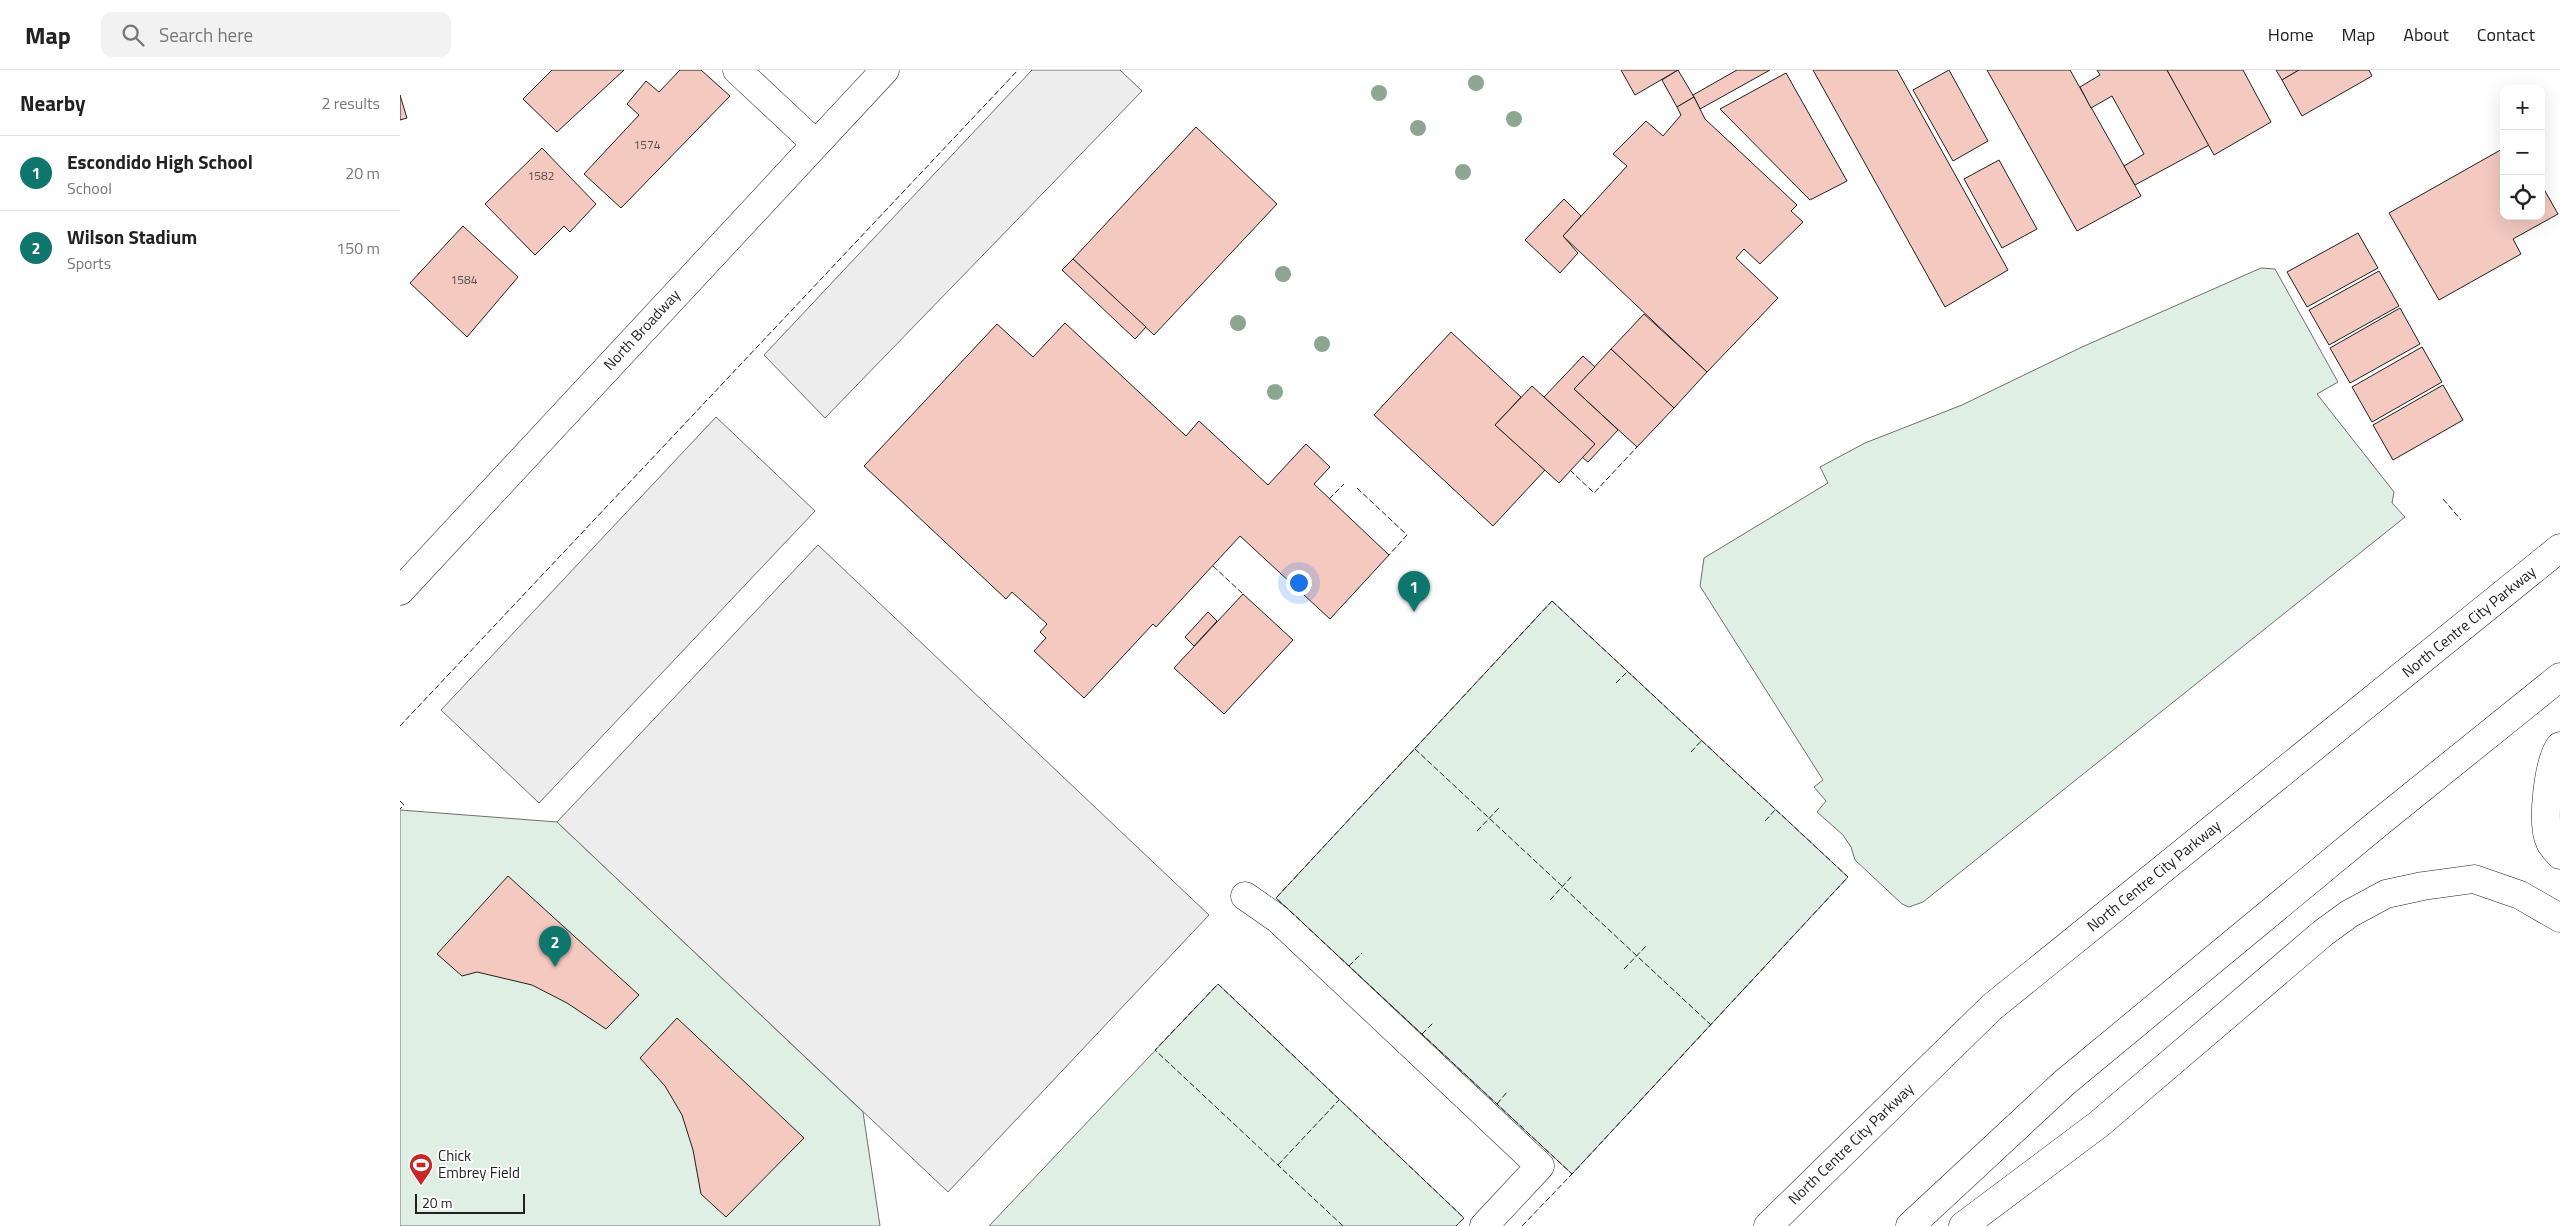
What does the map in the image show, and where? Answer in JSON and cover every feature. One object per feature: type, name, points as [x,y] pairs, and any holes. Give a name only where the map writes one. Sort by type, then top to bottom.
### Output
[{"type":"main road","points":[[737,70],[815,143]]},
{"type":"main road","name":"North Broadway","points":[[400,591],[884,70]]},
{"type":"main road","name":"North Centre City Parkway","points":[[1768,1226],[1992,1007],[2560,548]]},
{"type":"main road","points":[[1910,1226],[2064,1084],[2373,828],[2560,677]]},
{"type":"main road","points":[[2560,746],[2555,753],[2546,795],[2550,842],[2560,855]]},
{"type":"main road","points":[[1963,1226],[2099,1124],[2323,933],[2348,914],[2386,894],[2423,886],[2474,879],[2520,895],[2560,918]]},
{"type":"main road","points":[[1245,896],[1278,919],[1540,1166],[1484,1226]]},
{"type":"green space","points":[[2261,268],[2275,269],[2338,382],[2317,394],[2394,492],[2392,503],[2405,517],[1923,902],[1909,907],[1902,904],[1855,860],[1851,847],[1843,835],[1817,812],[1826,801],[1814,787],[1823,780],[1700,586],[1704,558],[1828,483],[1820,467],[1865,443],[1962,405],[2082,347]]},
{"type":"green space","points":[[1552,601],[1848,877],[1572,1174],[1276,898]]},
{"type":"green space","points":[[400,810],[557,822],[863,1112],[880,1226],[400,1226]]},
{"type":"green space","points":[[1218,984],[1464,1218],[1456,1226],[989,1226]]},
{"type":"shaded area","points":[[1032,70],[1120,70],[1142,91],[825,418],[764,355]]},
{"type":"shaded area","points":[[716,417],[815,511],[539,803],[441,710]]},
{"type":"shaded area","points":[[818,545],[1209,915],[948,1192],[557,822]]},
{"type":"building","points":[[552,70],[624,70],[557,132],[523,99]]},
{"type":"building","points":[[680,70],[701,70],[730,96],[621,208],[584,174],[639,115],[627,104],[646,81],[659,92]]},
{"type":"building","points":[[1621,70],[1678,70],[1635,95]]},
{"type":"building","points":[[1678,70],[1694,97],[1677,107],[1662,80]]},
{"type":"building","points":[[1737,70],[1770,70],[1700,109],[1693,95]]},
{"type":"building","points":[[1813,70],[1897,70],[2008,270],[1945,307]]},
{"type":"building","points":[[1949,70],[1988,141],[1953,161],[1913,90]]},
{"type":"building","points":[[1987,70],[2070,70],[2141,196],[2077,231]]},
{"type":"building","points":[[2097,70],[2167,70],[2209,145],[2135,185],[2124,166],[2144,154],[2112,96],[2091,108],[2080,87],[2100,75]]},
{"type":"building","points":[[2167,70],[2243,70],[2271,122],[2214,155]]},
{"type":"building","points":[[2276,70],[2299,70],[2282,80]]},
{"type":"building","points":[[2299,70],[2369,70],[2372,76],[2302,116],[2282,80]]},
{"type":"building","points":[[1786,73],[1847,181],[1810,200],[1720,109]]},
{"type":"building","points":[[400,95],[407,118],[400,120]]},
{"type":"building","points":[[1694,97],[1705,119],[1797,205],[1791,211],[1803,222],[1760,264],[1744,249],[1736,258],[1778,298],[1707,372],[1563,236],[1627,166],[1613,154],[1646,121],[1663,136],[1681,115],[1677,107]]},
{"type":"building","points":[[1196,127],[1277,204],[1154,335],[1073,259]]},
{"type":"building","points":[[542,148],[596,204],[570,232],[564,226],[535,255],[485,204]]},
{"type":"building","points":[[2500,150],[2500,220],[2545,220],[2545,191],[2558,214],[2513,239],[2521,254],[2439,300],[2389,213]]},
{"type":"building","points":[[1999,160],[2037,229],[2002,248],[1964,179]]},
{"type":"building","points":[[1564,199],[1581,216],[1563,236],[1578,253],[1560,273],[1525,240]]},
{"type":"building","points":[[463,226],[518,277],[467,337],[410,283]]},
{"type":"building","points":[[2358,233],[2378,268],[2307,307],[2287,272]]},
{"type":"building","points":[[1073,259],[1146,327],[1135,339],[1062,270]]},
{"type":"building","points":[[2379,271],[2399,306],[2329,345],[2309,310]]},
{"type":"building","points":[[2400,308],[2420,344],[2350,383],[2330,348]]},
{"type":"building","points":[[1644,314],[1707,372],[1674,408],[1611,349]]},
{"type":"building","points":[[1065,323],[1186,436],[1199,421],[1268,485],[1306,444],[1330,467],[1314,484],[1389,555],[1330,619],[1240,536],[1156,627],[1153,624],[1084,698],[1034,651],[1046,638],[1040,632],[1047,624],[1012,592],[1006,599],[864,466],[997,324],[1033,357]]},
{"type":"building","points":[[1451,332],[1521,397],[1495,425],[1545,470],[1493,526],[1374,415]]},
{"type":"building","points":[[2422,347],[2442,382],[2372,422],[2352,387]]},
{"type":"building","points":[[1611,349],[1674,408],[1637,447],[1574,389]]},
{"type":"building","points":[[1583,356],[1595,367],[1574,389],[1618,430],[1588,462],[1582,457],[1595,444],[1544,397]]},
{"type":"building","points":[[2443,385],[2463,420],[2393,460],[2373,425]]},
{"type":"building","points":[[1532,386],[1595,444],[1559,483],[1495,425]]},
{"type":"building","points":[[1243,594],[1293,640],[1224,714],[1174,668]]},
{"type":"building","points":[[1208,612],[1217,621],[1194,646],[1185,637]]},
{"type":"building","points":[[508,876],[639,995],[606,1029],[567,1003],[532,985],[477,972],[462,976],[437,954]]},
{"type":"building","points":[[677,1018],[804,1138],[726,1217],[701,1194],[693,1150],[682,1115],[665,1086],[640,1058]]},
{"type":"fence","points":[[400,726],[1018,70]]},
{"type":"fence","points":[[1570,470],[1594,493],[1637,447]]},
{"type":"fence","points":[[1329,499],[1344,484]]},
{"type":"fence","points":[[1357,488],[1407,535],[1389,555]]},
{"type":"fence","points":[[2443,499],[2461,520]]},
{"type":"fence","points":[[1213,566],[1243,594]]},
{"type":"fence","points":[[1552,601],[1848,877],[1572,1174],[1276,898],[1552,601]]},
{"type":"fence","points":[[1616,683],[1628,671]]},
{"type":"fence","points":[[1691,752],[1702,740]]},
{"type":"fence","points":[[1415,749],[1711,1025]]},
{"type":"fence","points":[[400,801],[404,805],[400,809]]},
{"type":"fence","points":[[1477,831],[1500,807]]},
{"type":"fence","points":[[1765,821],[1776,809]]},
{"type":"fence","points":[[1550,900],[1573,875]]},
{"type":"fence","points":[[1624,969],[1647,945]]},
{"type":"fence","points":[[1349,966],[1362,953]]},
{"type":"fence","points":[[1343,1226],[1155,1050],[1218,984],[1464,1218],[1456,1226]]},
{"type":"fence","points":[[1422,1034],[1434,1022]]},
{"type":"fence","points":[[1497,1104],[1507,1092]]},
{"type":"fence","points":[[1278,1165],[1339,1100]]},
{"type":"fence","points":[[1522,1226],[1572,1174]]},
{"type":"place","name":"Escondido High School","points":[[1414,612]]},
{"type":"place","name":"Wilson Stadium","points":[[555,967]]},
{"type":"place","name":"Chick Embrey Field","points":[[421,1186]]}]
